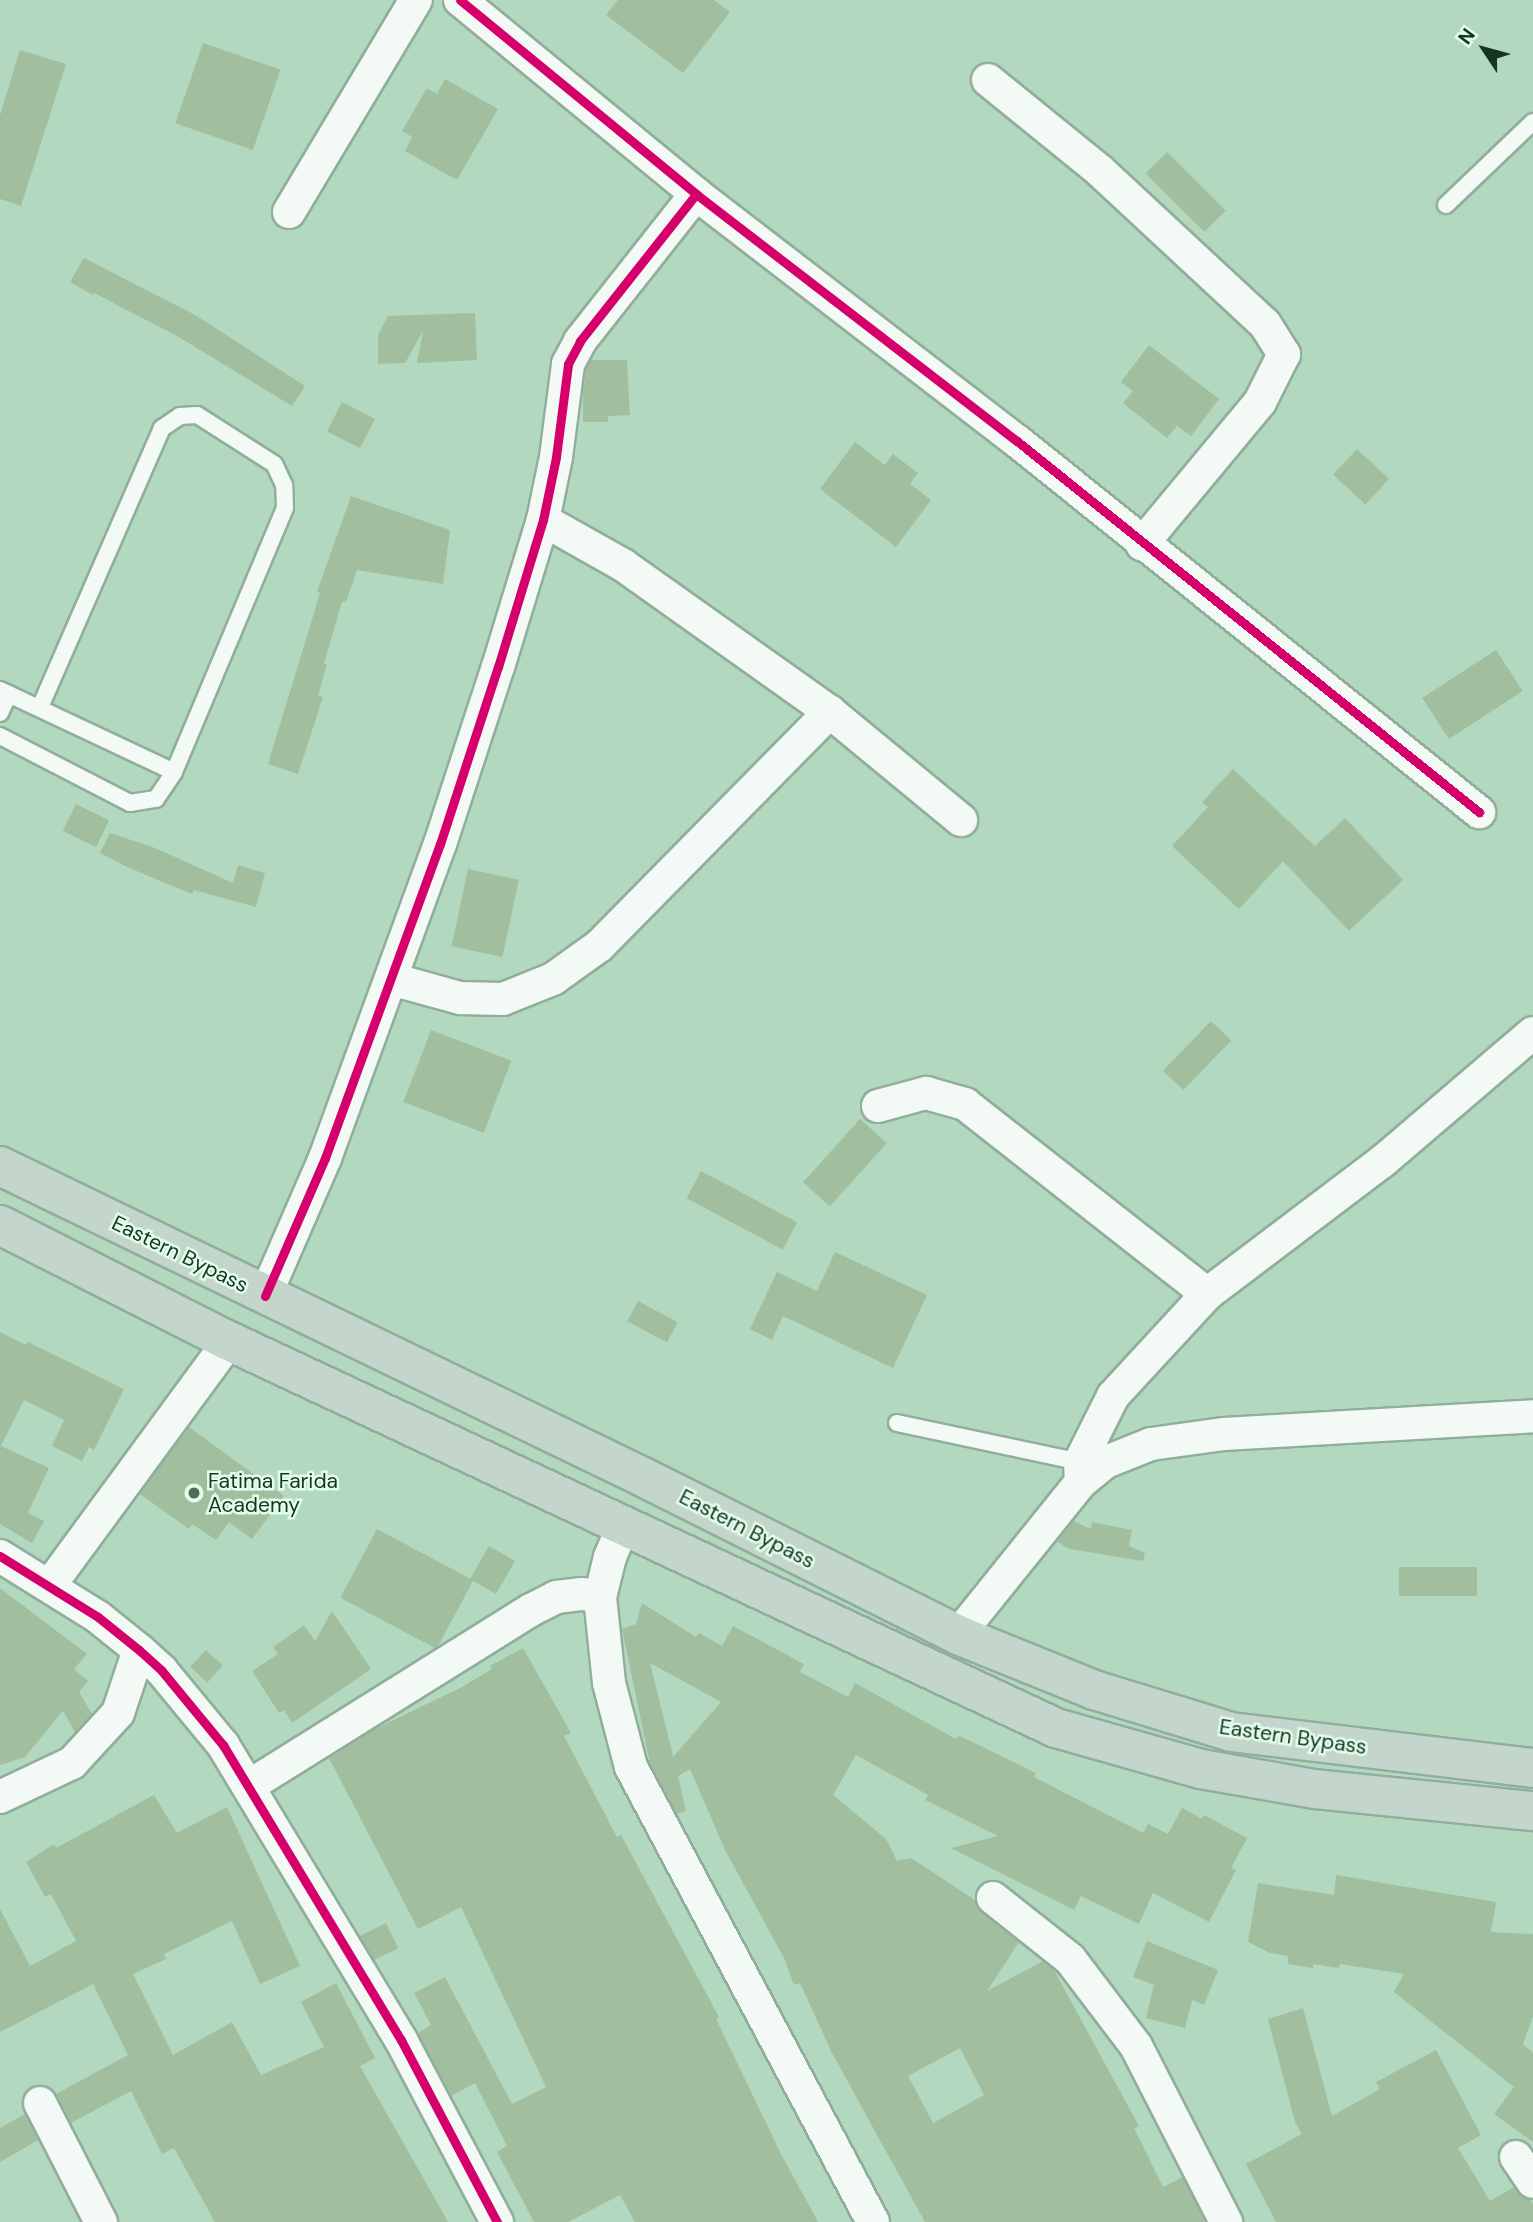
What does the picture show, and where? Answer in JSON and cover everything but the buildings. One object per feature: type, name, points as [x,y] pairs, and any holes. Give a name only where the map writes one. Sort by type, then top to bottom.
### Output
[{"type":"highway","name":"Eastern Bypass","points":[[0,1166],[645,1478],[958,1635],[1094,1690],[1231,1732],[1533,1768]]},
{"type":"highway","points":[[0,1225],[229,1341],[1056,1728],[1200,1769],[1315,1789],[1533,1811]]},
{"type":"street","points":[[289,212],[416,0]]},
{"type":"street","points":[[460,0],[696,194],[1017,441],[1479,812]]},
{"type":"street","points":[[988,80],[1119,188],[1265,324],[1284,354],[1260,401],[1142,544]]},
{"type":"street","points":[[265,1296],[325,1158],[440,844],[543,520],[556,457],[568,364],[593,323],[696,194]]},
{"type":"street","points":[[543,520],[624,565],[830,712],[961,820]]},
{"type":"street","points":[[391,979],[460,998],[503,999],[553,979],[599,946],[830,712]]},
{"type":"street","points":[[958,1635],[1081,1472],[1113,1396],[1207,1294],[1382,1161],[1533,1033]]},
{"type":"street","points":[[878,1107],[926,1093],[965,1104],[1207,1294]]},
{"type":"street","points":[[50,1585],[229,1341]]},
{"type":"street","points":[[1081,1472],[1151,1444],[1224,1434],[1533,1416]]},
{"type":"street","points":[[624,1524],[610,1557],[600,1597],[609,1683],[631,1767],[873,2222]]},
{"type":"street","points":[[0,1556],[98,1616],[139,1650],[162,1671],[223,1745],[401,2040],[496,2222]]},
{"type":"street","points":[[249,1786],[531,1610],[557,1597],[582,1594],[600,1597]]},
{"type":"street","points":[[0,1797],[72,1763],[118,1713],[139,1650]]},
{"type":"street","points":[[993,1898],[1070,1959],[1136,2046],[1226,2222]]},
{"type":"street","points":[[40,2104],[101,2222]]},
{"type":"lane","points":[[1446,205],[1533,122]]},
{"type":"lane","points":[[0,736],[130,803],[156,799],[174,772],[285,508],[285,485],[274,464],[197,415],[180,416],[162,428],[40,707]]},
{"type":"lane","points":[[0,713],[4,692],[174,772]]},
{"type":"lane","points":[[897,1423],[1081,1472]]},
{"type":"cycle path","points":[[460,0],[696,194],[1017,441],[1479,812]]},
{"type":"cycle path","points":[[265,1296],[325,1158],[440,844],[498,667],[543,520],[556,457],[568,364],[580,341],[696,194]]},
{"type":"cycle path","points":[[0,1556],[98,1617],[139,1650],[162,1671],[223,1745],[401,2040],[497,2222]]},
{"type":"place","name":"Fatima Farida Academy","points":[[194,1493]]}]
